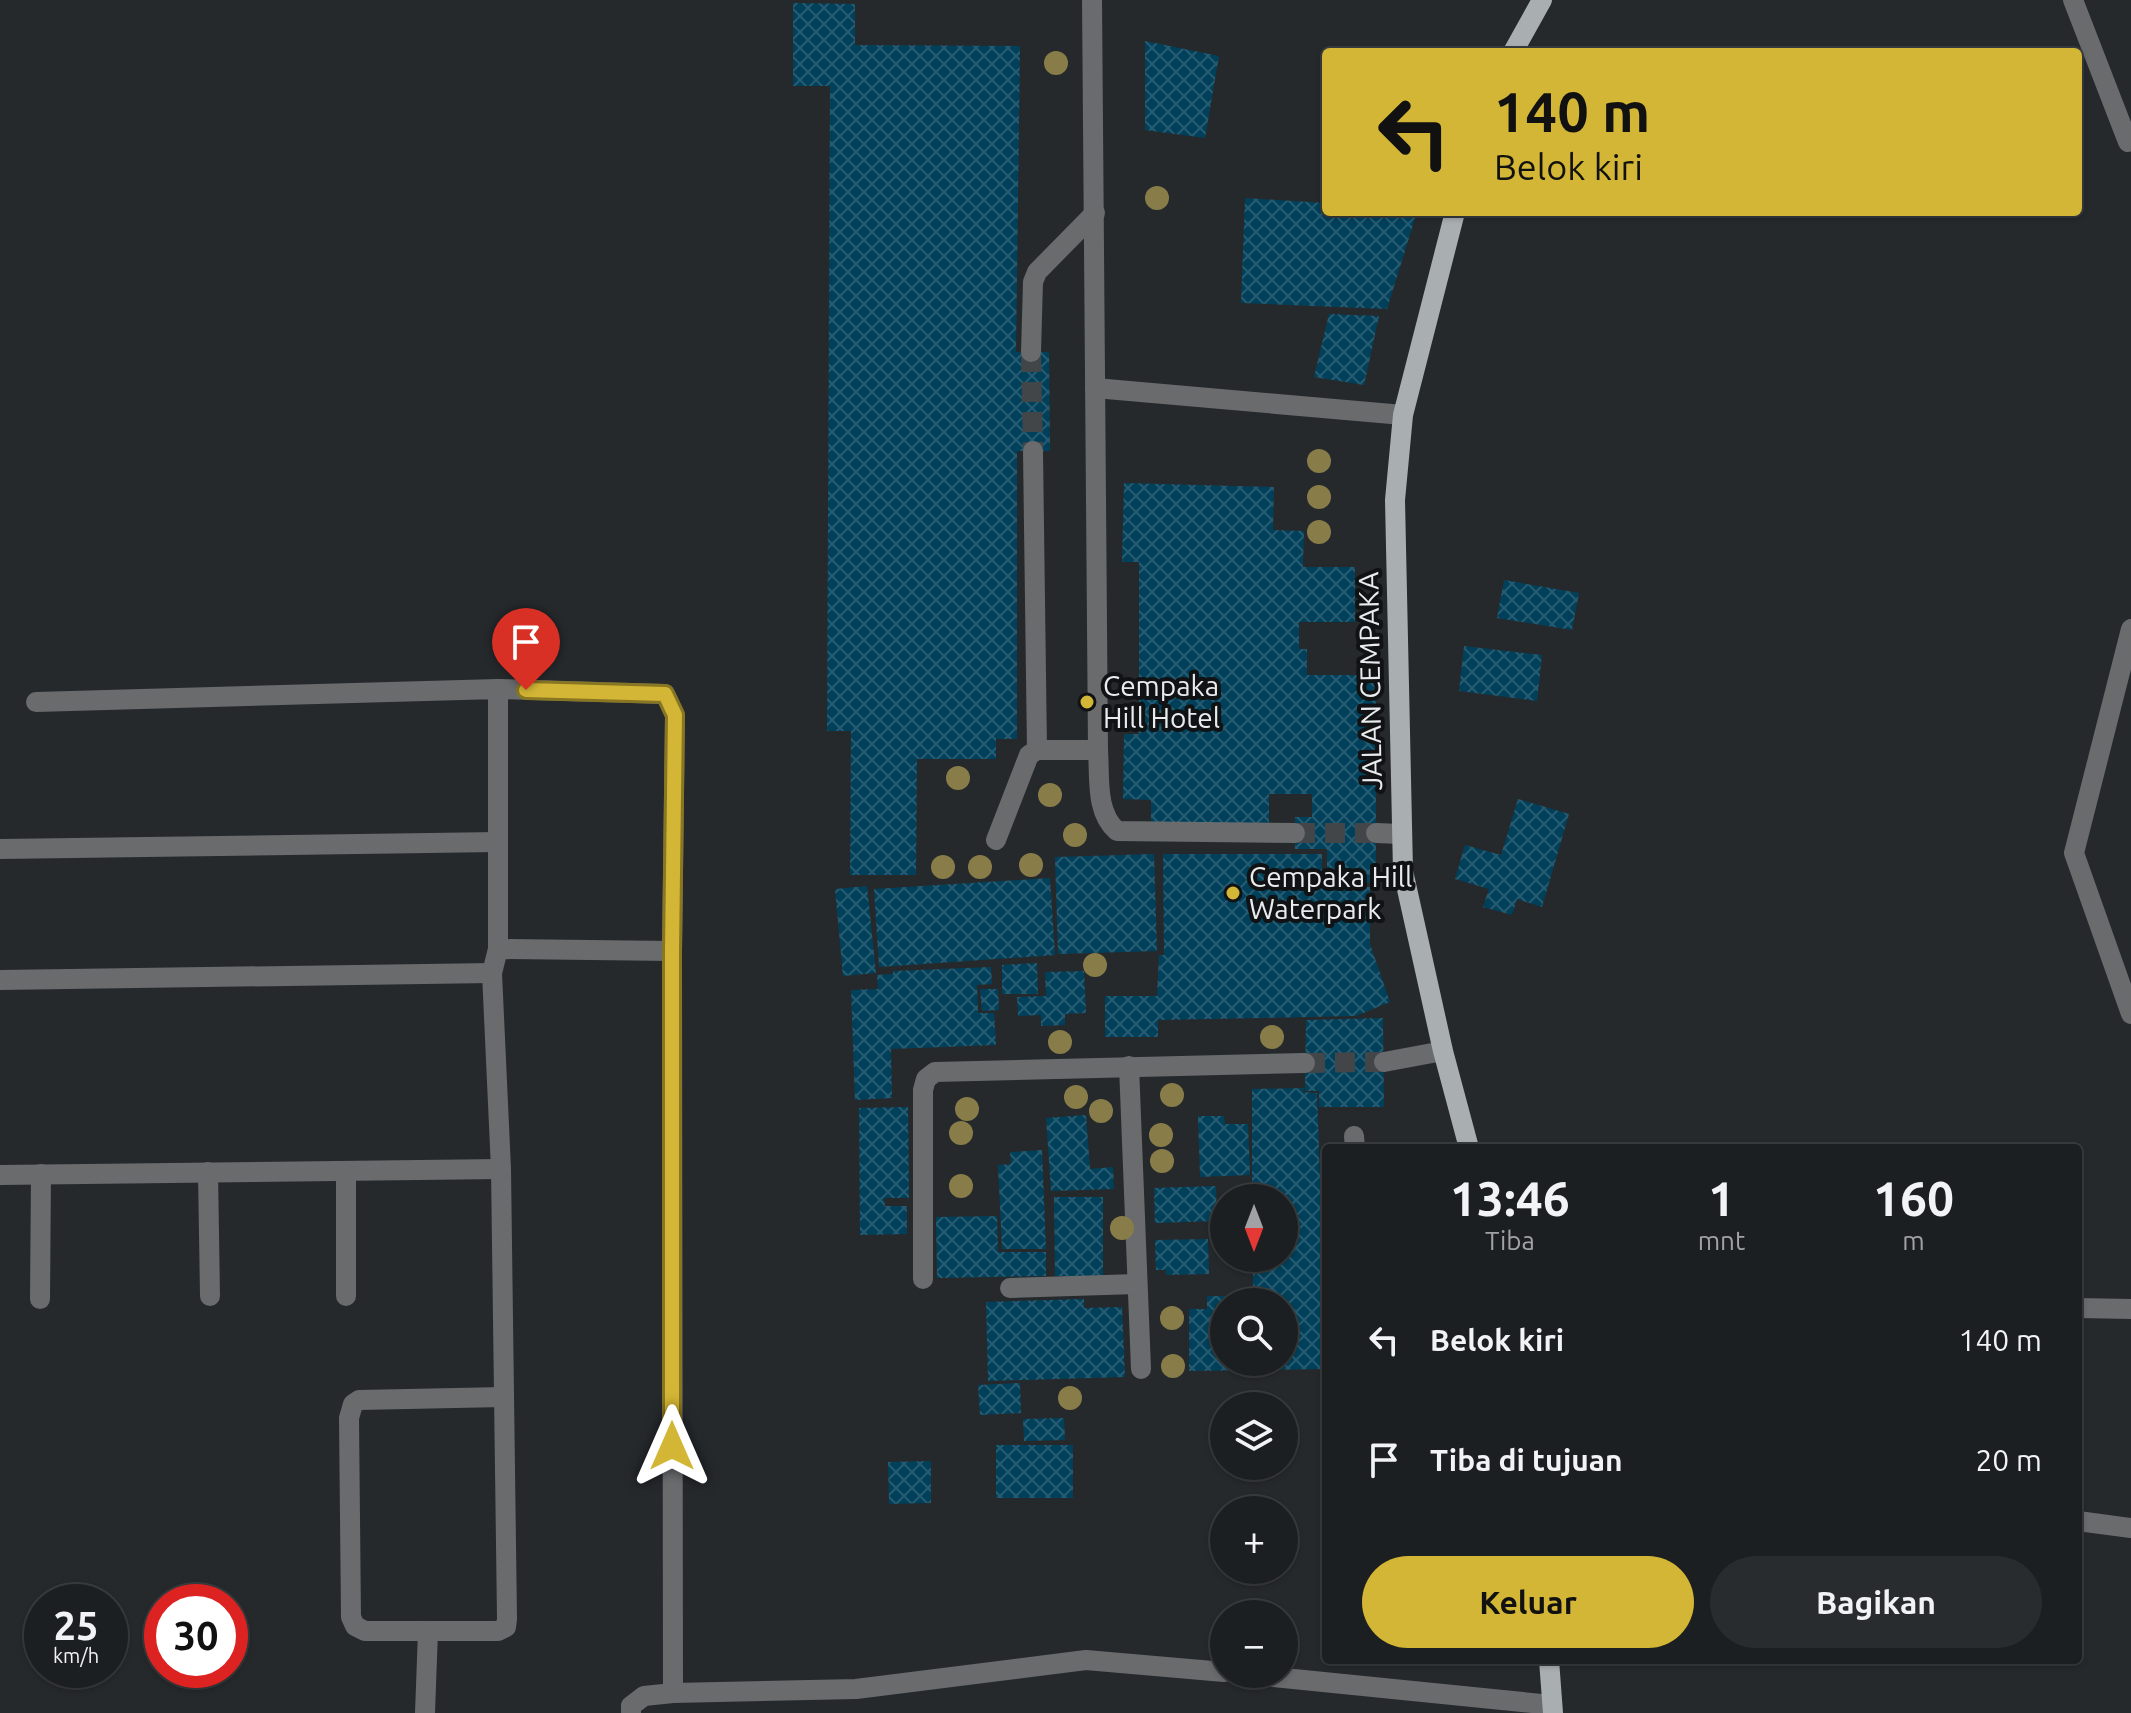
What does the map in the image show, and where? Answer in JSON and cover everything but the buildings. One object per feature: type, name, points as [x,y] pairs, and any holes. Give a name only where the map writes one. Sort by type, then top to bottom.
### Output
[{"type":"main road","points":[[1515,48],[1542,0]]},
{"type":"main road","name":"JALAN CEMPAKA","points":[[1454,216],[1403,415],[1395,500],[1400,834],[1403,871],[1443,1051],[1468,1144]]},
{"type":"main road","points":[[1549,1664],[1552,1709]]},
{"type":"street","points":[[1092,0],[1098,750],[1102,810],[1109,824],[1117,831],[1295,833]]},
{"type":"street","points":[[2073,0],[2128,142]]},
{"type":"street","points":[[1031,352],[1033,282],[1037,272],[1095,213]]},
{"type":"street","points":[[1095,388],[1403,415]]},
{"type":"street","points":[[1033,451],[1037,750]]},
{"type":"street","points":[[2131,629],[2074,853],[2131,1014]]},
{"type":"street","points":[[498,689],[498,949],[492,973],[501,1169],[504,1365],[506,1627],[498,1631],[365,1631],[355,1626],[351,1617],[349,1418],[353,1404],[359,1400],[504,1397]]},
{"type":"street","points":[[36,702],[498,689],[665,694],[675,715],[672,951],[673,1693]]},
{"type":"street","points":[[996,840],[1029,755],[1037,750],[1098,750]]},
{"type":"street","points":[[1376,833],[1400,834]]},
{"type":"street","points":[[0,849],[498,842]]},
{"type":"street","points":[[498,949],[672,951]]},
{"type":"street","points":[[0,980],[492,973]]},
{"type":"street","points":[[1384,1062],[1443,1051]]},
{"type":"street","points":[[923,1279],[923,1090],[926,1079],[935,1072],[1305,1063]]},
{"type":"street","points":[[1129,1066],[1141,1369]]},
{"type":"street","points":[[0,1175],[501,1169]]},
{"type":"street","points":[[346,1171],[346,1296]]},
{"type":"street","points":[[208,1172],[210,1296]]},
{"type":"street","points":[[40,1299],[41,1174]]},
{"type":"street","points":[[1010,1288],[1137,1284]]},
{"type":"street","points":[[2082,1308],[2128,1302]]},
{"type":"street","points":[[2082,1522],[2131,1528]]},
{"type":"street","points":[[425,1713],[428,1631]]},
{"type":"street","points":[[631,1713],[631,1706],[644,1696],[856,1689],[1086,1660],[1210,1671]]},
{"type":"street","points":[[1298,1680],[1552,1709]]},
{"type":"tunnel","points":[[1031,352],[1033,451]]},
{"type":"tunnel","points":[[1295,833],[1376,833]]},
{"type":"tunnel","points":[[1305,1063],[1384,1062]]},
{"type":"place","name":"Cempaka Hill Hotel","points":[[1087,702]]},
{"type":"place","name":"Cempaka Hill Waterpark","points":[[1233,893]]},
{"type":"route","points":[[526,690],[665,694],[675,715],[672,1446]]}]
